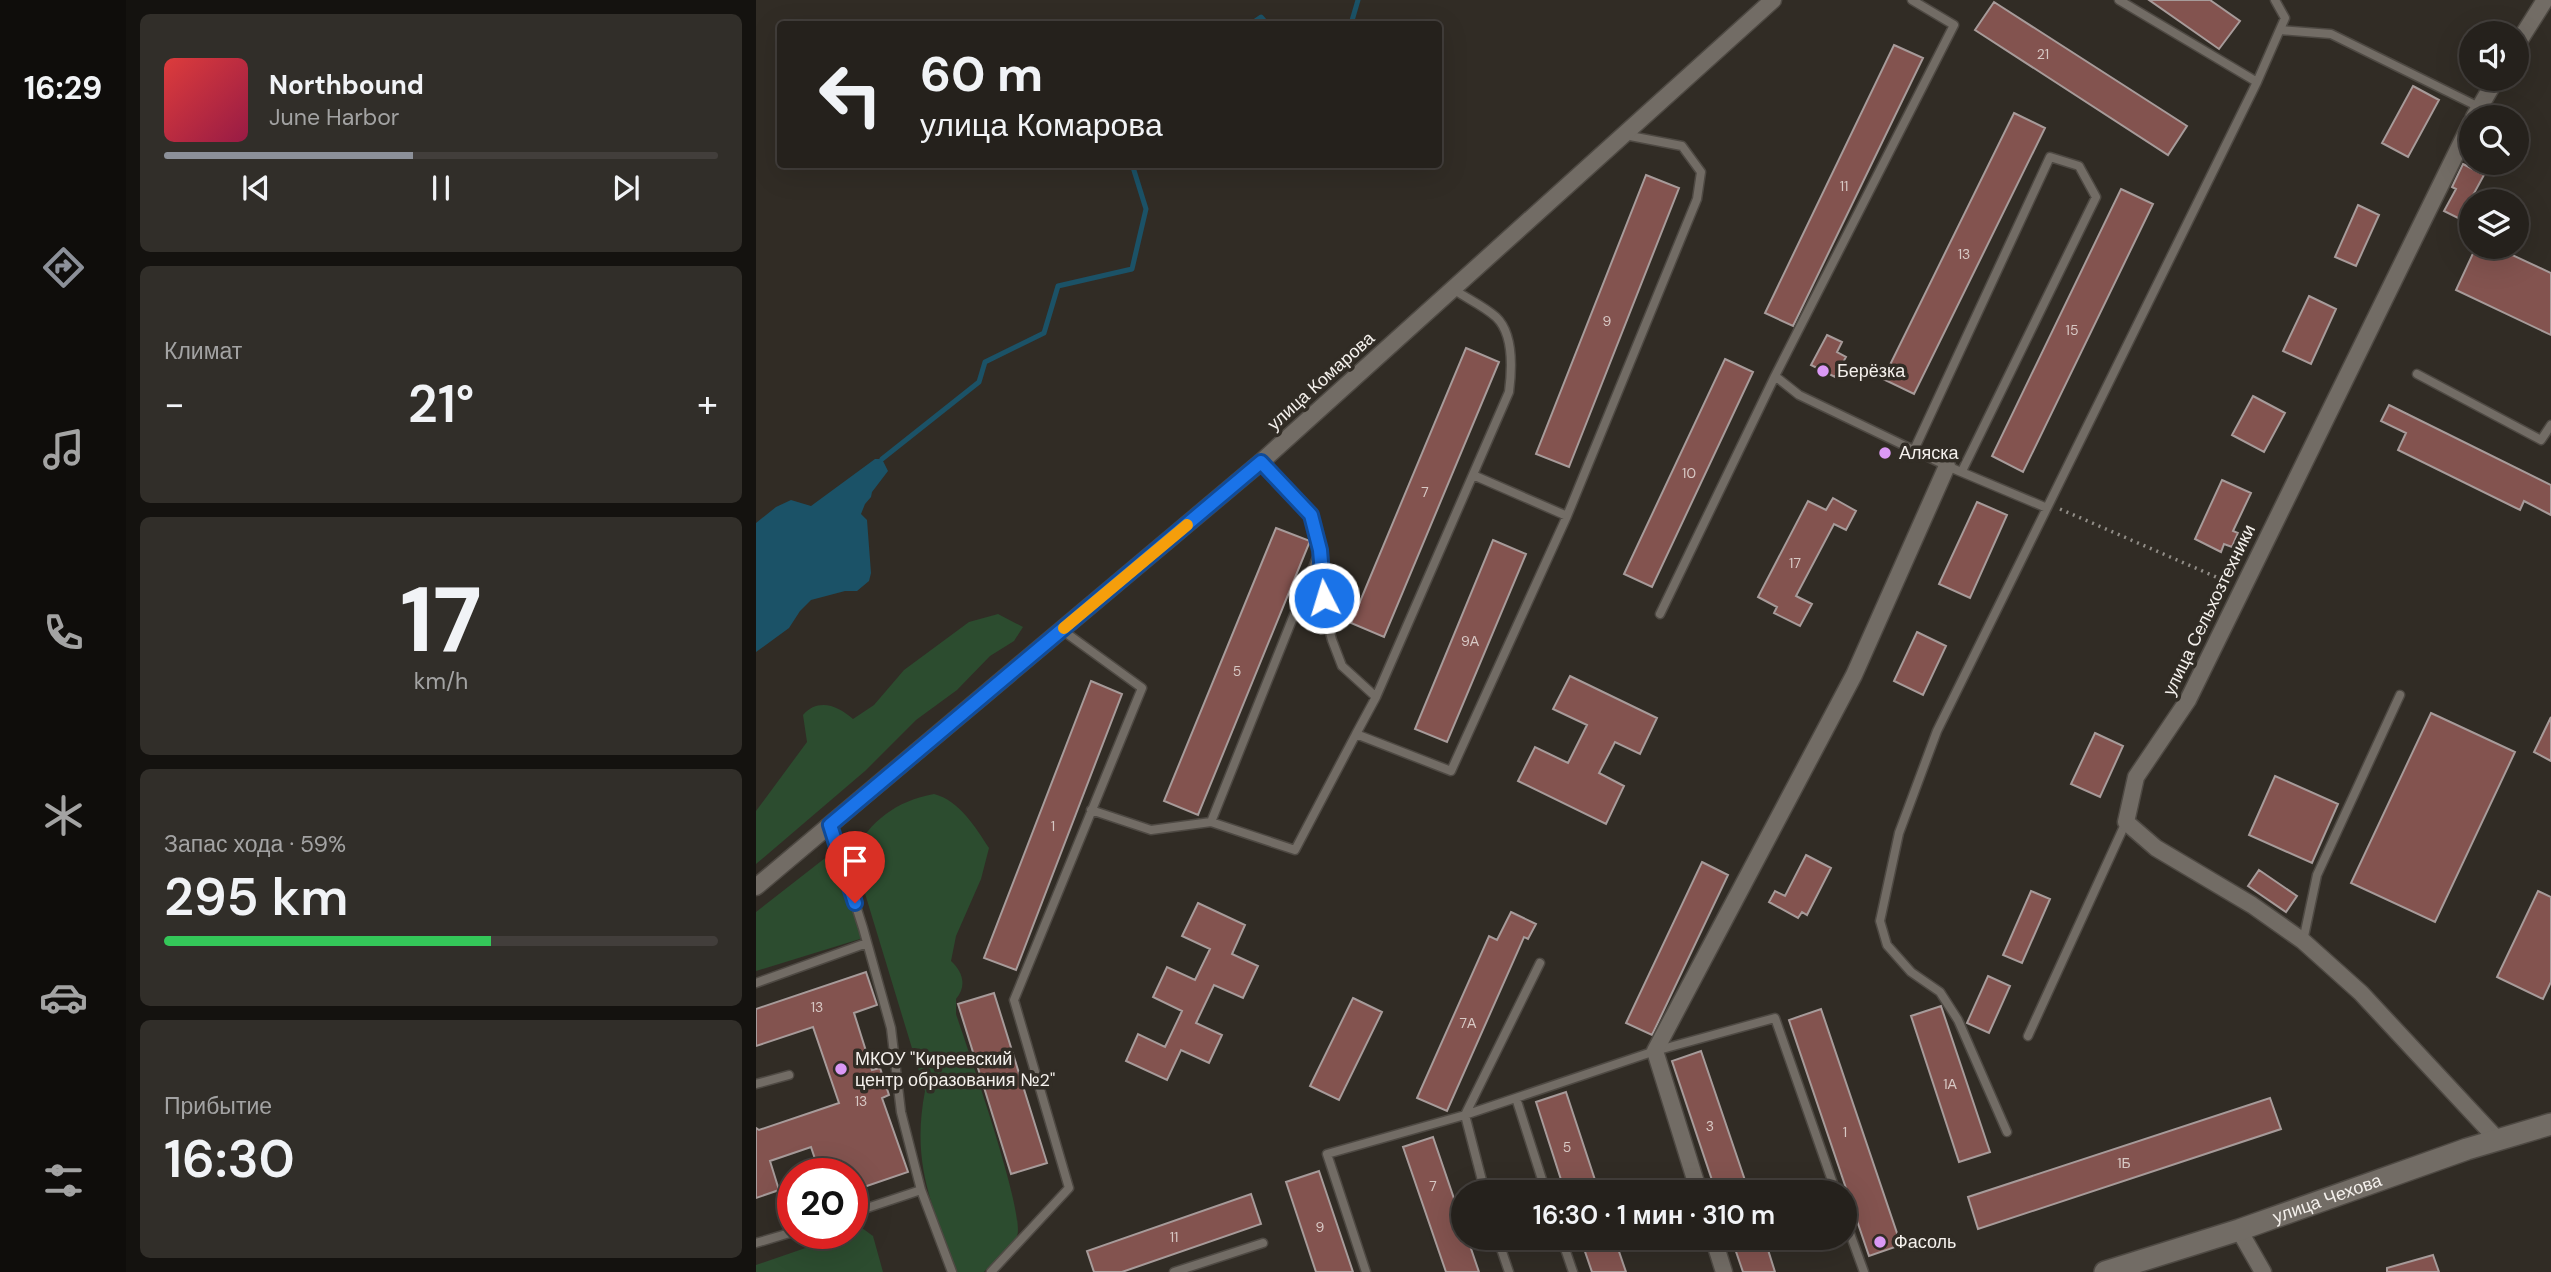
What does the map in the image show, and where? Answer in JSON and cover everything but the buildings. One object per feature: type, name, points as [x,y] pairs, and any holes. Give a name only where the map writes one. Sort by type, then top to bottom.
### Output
[{"type":"main road","name":"улица Чехова","points":[[2105,1272],[2239,1230],[2497,1139],[2551,1124]]},
{"type":"street","name":"улица Комарова","points":[[756,887],[1261,462],[1772,0]]},
{"type":"street","points":[[2529,25],[2545,0]]},
{"type":"street","name":"улица Сельхозтехники","points":[[2126,822],[2136,777],[2188,700],[2459,147]]},
{"type":"street","points":[[1695,1180],[1655,1051],[1854,675],[1954,469]]},
{"type":"street","points":[[2126,822],[2156,848],[2252,905],[2303,941],[2361,993],[2497,1139]]},
{"type":"street","points":[[2239,1230],[2263,1272]]},
{"type":"street","points":[[1717,1250],[1724,1272]]},
{"type":"lane","points":[[1660,614],[1775,376],[1954,24],[1912,0]]},
{"type":"lane","points":[[2119,0],[2258,82]]},
{"type":"lane","points":[[2007,1132],[1958,1020],[1940,992],[1911,972],[1887,946],[1880,921],[1899,833],[1937,731],[2258,82],[2285,18],[2275,0]]},
{"type":"lane","points":[[2280,30],[2331,34],[2464,105]]},
{"type":"lane","points":[[1356,734],[1451,771],[1567,516],[1697,200],[1701,172],[1682,146],[1625,135]]},
{"type":"lane","points":[[1914,450],[2050,156],[2079,166],[2096,197],[1954,469]]},
{"type":"lane","points":[[1091,810],[1151,830],[1211,822],[1295,850],[1376,697],[1508,392],[1512,371],[1508,339],[1497,318],[1451,288]]},
{"type":"lane","points":[[2417,374],[2541,440],[2551,425]]},
{"type":"lane","points":[[1775,376],[1799,395],[1914,450],[1954,469],[2048,506]]},
{"type":"lane","points":[[1261,462],[1311,515],[1320,550],[1325,613],[1337,653],[1342,666],[1376,697]]},
{"type":"lane","points":[[1473,475],[1567,516]]},
{"type":"lane","points":[[1211,822],[1320,550]]},
{"type":"lane","points":[[990,1272],[1069,1188],[1014,1000],[1142,688],[1062,631]]},
{"type":"lane","points":[[2303,941],[2318,875],[2400,695]]},
{"type":"lane","points":[[2028,1036],[2126,822]]},
{"type":"lane","points":[[830,825],[891,1028],[901,1112],[921,1190],[952,1272]]},
{"type":"lane","points":[[756,983],[867,943]]},
{"type":"lane","points":[[1482,1180],[1465,1115],[1540,962]]},
{"type":"lane","points":[[1366,1272],[1327,1154],[1465,1115],[1655,1051],[1775,1018],[1832,1180]]},
{"type":"lane","points":[[756,1084],[789,1075]]},
{"type":"lane","points":[[1516,1098],[1542,1180]]},
{"type":"lane","points":[[868,1208],[921,1190]]},
{"type":"lane","points":[[756,1243],[777,1237]]},
{"type":"lane","points":[[1174,1272],[1263,1243]]},
{"type":"lane","points":[[1501,1250],[1509,1272]]},
{"type":"lane","points":[[1565,1250],[1573,1272]]},
{"type":"lane","points":[[1856,1250],[1864,1272]]},
{"type":"path","points":[[2048,506],[2242,588]]},
{"type":"green space","points":[[998,614],[1023,627],[1014,641],[990,656],[957,690],[916,720],[865,771],[756,864],[756,811],[807,742],[803,715],[815,706],[828,705],[853,719],[874,705],[904,670],[969,622]]},
{"type":"green space","points":[[934,794],[959,808],[989,848],[981,879],[956,936],[951,961],[962,979],[962,989],[956,999],[956,1014],[1005,1165],[1017,1222],[1017,1236],[1014,1241],[984,1272],[957,1272],[932,1205],[922,1163],[921,1117],[925,1091],[853,854],[867,832],[886,814],[920,797]]},
{"type":"green space","points":[[829,855],[837,863],[861,935],[860,939],[756,971],[756,912]]},
{"type":"green space","points":[[868,1232],[873,1236],[883,1272],[756,1272],[756,1265],[802,1249],[868,1249]]},
{"type":"water","points":[[875,459],[882,459],[888,471],[872,492],[861,514],[867,520],[871,573],[869,581],[857,591],[845,591],[811,600],[789,628],[756,652],[756,523],[776,507],[791,500],[811,506]]},
{"type":"waterway","points":[[1352,21],[1358,0]]},
{"type":"waterway","points":[[1255,21],[1261,17],[1264,21]]},
{"type":"waterway","points":[[882,459],[979,382],[985,362],[1044,333],[1058,286],[1132,269],[1146,209],[1133,168]]},
{"type":"slow traffic","points":[[1064,628],[1187,525]]},
{"type":"place","name":"Берёзка","points":[[1823,371]]},
{"type":"place","name":"Аляска","points":[[1885,453]]},
{"type":"place","name":"МКОУ \"Киреевский центр образования №2\"","points":[[841,1069]]},
{"type":"place","name":"Фасоль","points":[[1880,1242]]},
{"type":"route","points":[[855,903],[830,825],[1261,462],[1311,515],[1320,550],[1324,598]]}]
